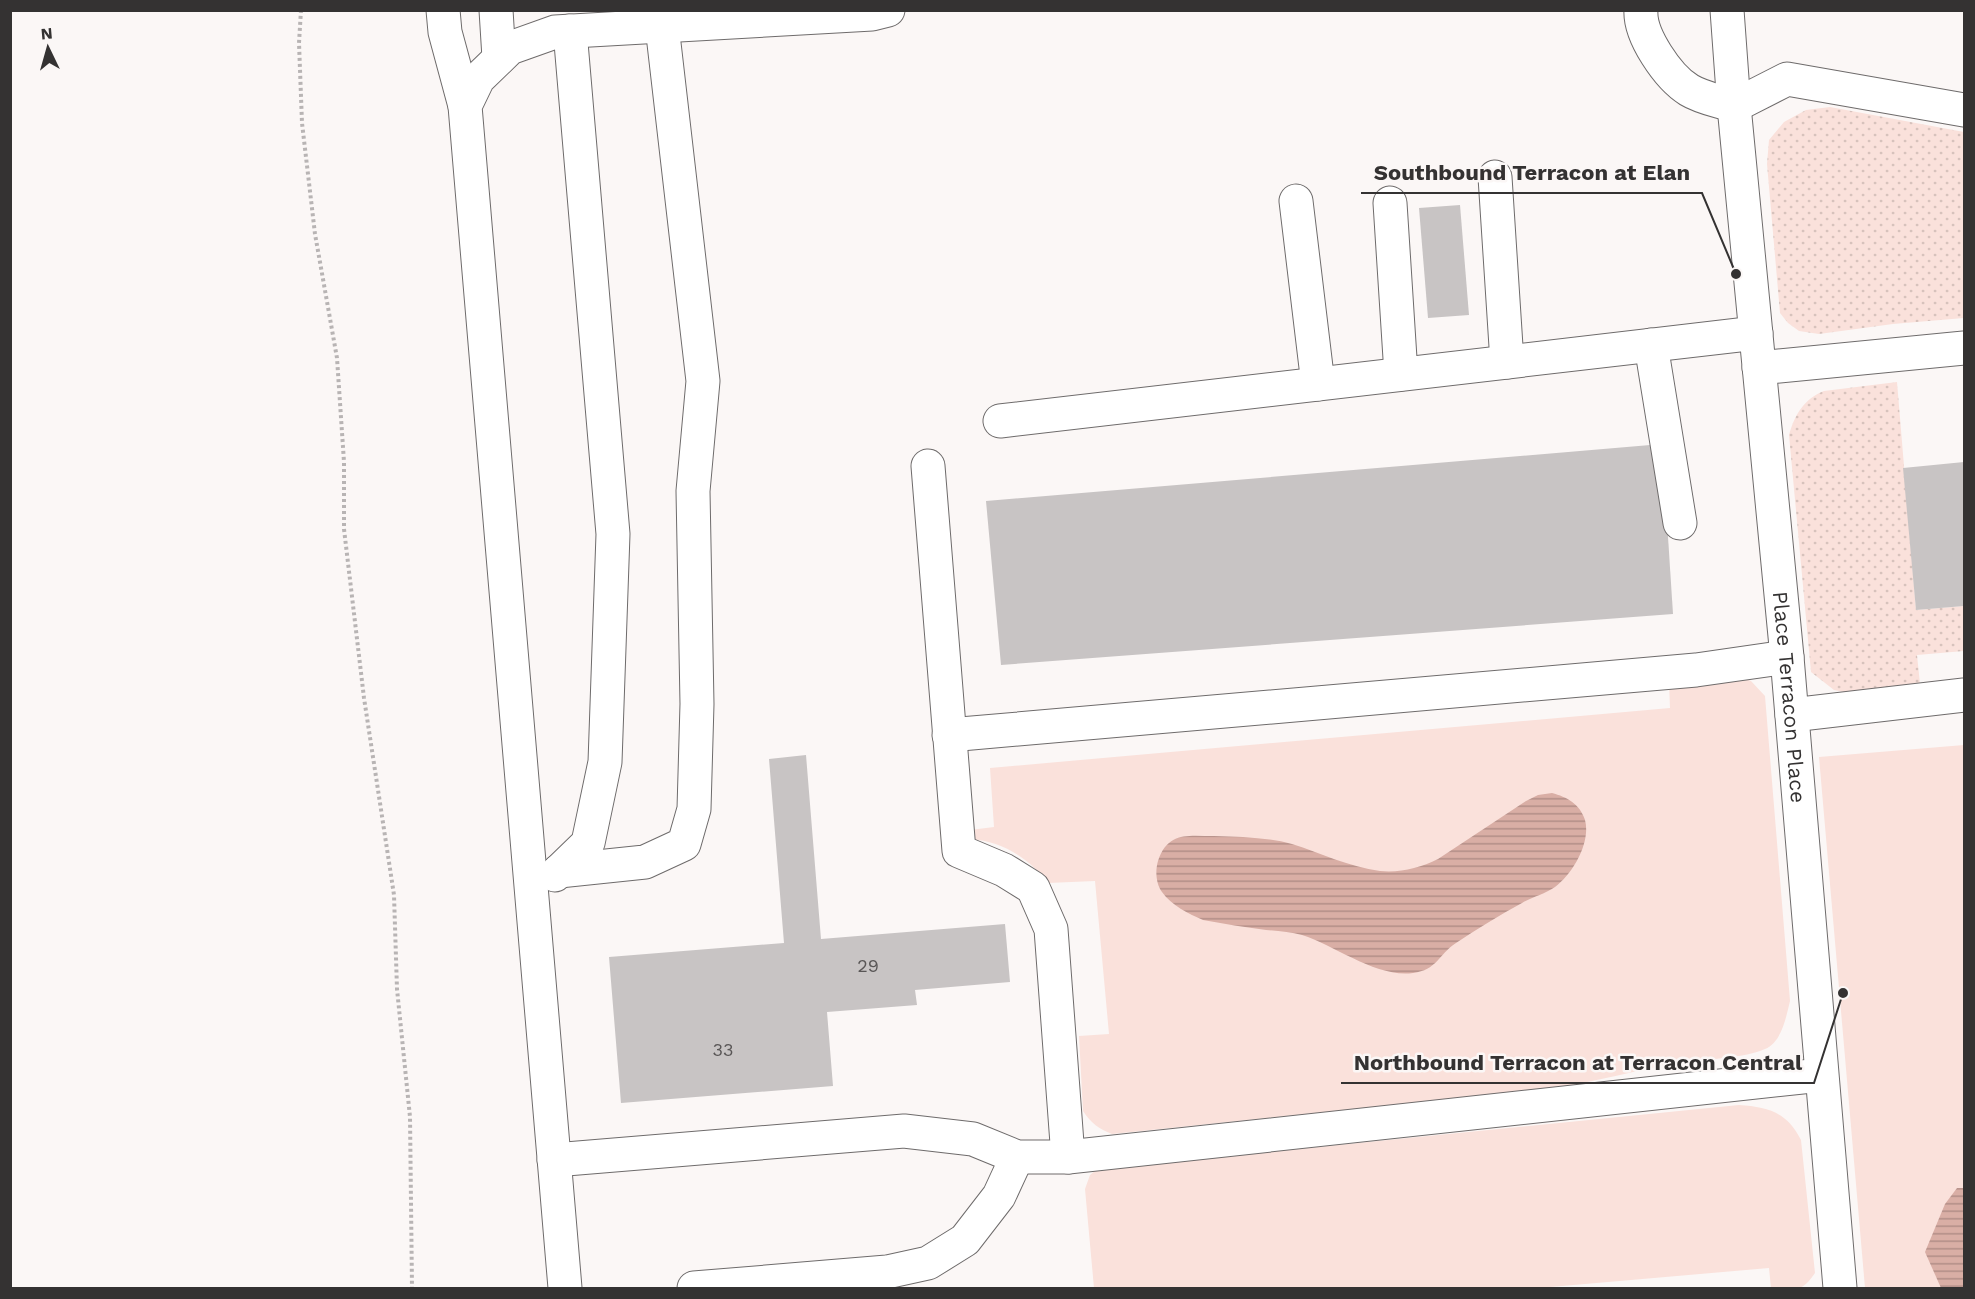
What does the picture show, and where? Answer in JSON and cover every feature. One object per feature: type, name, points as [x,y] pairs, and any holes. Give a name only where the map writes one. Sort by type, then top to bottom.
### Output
[{"type":"street","points":[[443,10],[446,32],[465,106],[565,1288]]},
{"type":"street","points":[[496,10],[499,58]]},
{"type":"street","points":[[1641,10],[1641,18],[1652,48],[1665,67],[1689,90],[1734,106],[1787,79],[1965,110]]},
{"type":"street","name":"Place Terracon Place","points":[[1727,10],[1734,106],[1787,657],[1840,1288]]},
{"type":"street","points":[[465,106],[478,79],[510,48],[583,24],[878,12]]},
{"type":"street","points":[[559,871],[645,862],[684,844],[694,809],[697,704],[693,491],[703,381],[681,20]]},
{"type":"street","points":[[532,897],[588,843],[605,762],[613,534],[583,24]]},
{"type":"street","points":[[1495,177],[1507,362]]},
{"type":"street","points":[[1296,201],[1318,384]]},
{"type":"street","points":[[1390,203],[1401,374]]},
{"type":"street","points":[[1000,421],[1756,333]]},
{"type":"street","points":[[1650,345],[1680,523]]},
{"type":"street","points":[[1759,368],[1965,348]]},
{"type":"street","points":[[928,466],[959,851],[1004,870],[1033,888],[1052,929],[1068,1157]]},
{"type":"street","points":[[949,735],[1696,670],[1787,657]]},
{"type":"street","points":[[1792,715],[1965,695]]},
{"type":"street","points":[[554,1160],[904,1131],[973,1139],[1017,1157],[1068,1157],[1821,1075]]},
{"type":"street","points":[[694,1288],[887,1272],[928,1263],[965,1240],[999,1196],[1017,1157]]},
{"type":"path","points":[[301,10],[299,43],[302,123],[315,234],[337,358],[344,462],[344,529],[364,698],[394,895],[397,989],[410,1118],[412,1288]]},
{"type":"shaded area","points":[[1830,107],[1964,132],[1964,318],[1893,324],[1819,334],[1799,331],[1780,313],[1767,164],[1769,140],[1784,122],[1806,110]]},
{"type":"shaded area","points":[[1897,382],[1916,610],[1964,606],[1964,651],[1917,655],[1920,684],[1844,692],[1834,690],[1811,672],[1789,435],[1801,408],[1817,394],[1824,391]]},
{"type":"shaded area","points":[[1735,675],[1751,681],[1765,696],[1790,1001],[1782,1028],[1771,1046],[1747,1054],[1666,1066],[1551,1089],[1112,1134],[1096,1125],[1083,1111],[1079,1036],[1109,1034],[1095,881],[1048,883],[1033,866],[1004,847],[971,839],[970,830],[994,827],[990,768],[1670,708],[1669,682]]},
{"type":"shaded area","points":[[1964,745],[1964,1288],[1865,1288],[1819,757]]},
{"type":"shaded area","points":[[1552,793],[1572,802],[1583,814],[1585,820],[1583,847],[1568,874],[1551,889],[1489,922],[1456,943],[1427,969],[1413,973],[1385,971],[1298,934],[1203,920],[1170,901],[1160,889],[1157,881],[1157,865],[1162,851],[1173,840],[1187,836],[1272,840],[1292,844],[1369,869],[1395,871],[1410,869],[1438,859],[1526,801],[1538,795]]},
{"type":"shaded area","points":[[1739,1105],[1759,1107],[1776,1113],[1789,1123],[1801,1140],[1815,1273],[1805,1285],[1796,1289],[1771,1288],[1769,1268],[1539,1288],[1094,1288],[1085,1189],[1090,1175],[1097,1169]]},
{"type":"shaded area","points":[[1957,1188],[1964,1188],[1964,1288],[1941,1288],[1925,1252],[1945,1204]]},
{"type":"building","points":[[1460,205],[1469,315],[1428,318],[1419,208]]},
{"type":"building","points":[[1662,444],[1673,614],[1001,665],[986,501]]},
{"type":"building","points":[[1964,462],[1964,606],[1916,610],[1903,468]]},
{"type":"building","points":[[806,755],[821,939],[1005,924],[1010,982],[915,990],[917,1005],[827,1012],[833,1086],[621,1103],[609,957],[784,943],[769,759]]},
{"type":"place","name":"Southbound Terracon at Elan","points":[[1736,274]]},
{"type":"place","name":"Northbound Terracon at Terracon Central","points":[[1843,993]]}]
